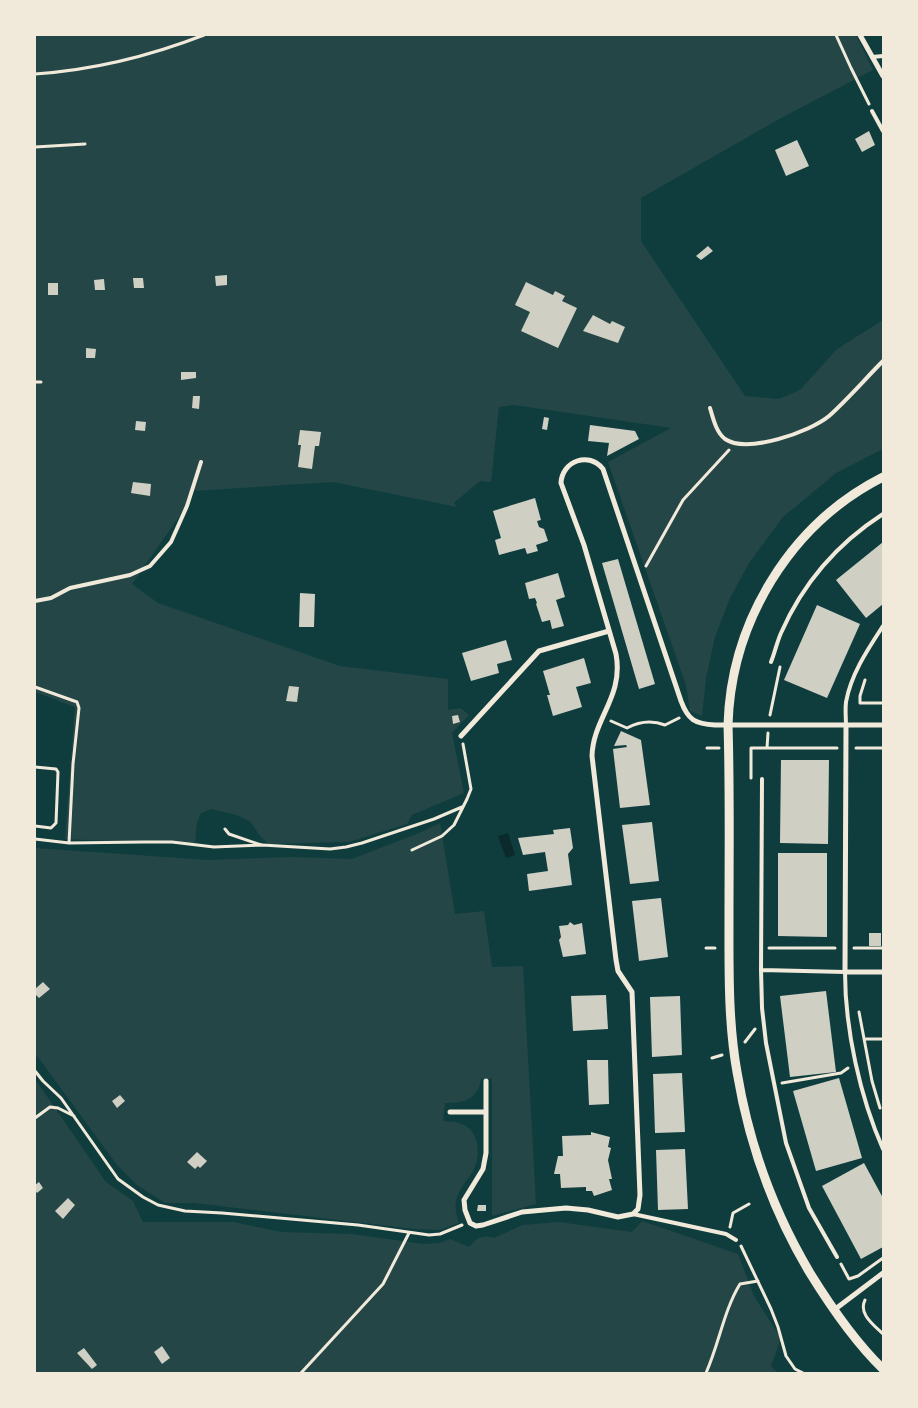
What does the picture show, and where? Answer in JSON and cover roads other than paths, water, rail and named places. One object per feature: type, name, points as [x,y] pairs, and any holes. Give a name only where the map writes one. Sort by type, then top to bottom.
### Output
[{"type":"street","points":[[860,35],[883,76]]},
{"type":"street","points":[[486,1081],[486,1153],[483,1168],[464,1200],[465,1210],[470,1222],[476,1226],[483,1225],[522,1212],[566,1208],[588,1210],[618,1217],[633,1214],[638,1209],[640,1195],[632,992],[618,971],[616,960],[592,756],[593,745],[616,685],[618,667],[584,545],[561,483],[561,476],[569,465],[585,460],[594,461],[603,469],[686,714],[696,722],[704,724],[883,725]]},
{"type":"street","points":[[883,477],[848,497],[826,515],[797,544],[772,578],[752,616],[738,656],[730,694],[728,725],[730,1001],[737,1072],[749,1129],[768,1191],[794,1246],[834,1310],[864,1350],[883,1369]]},
{"type":"street","points":[[461,736],[540,651],[608,631]]},
{"type":"street","points":[[846,726],[845,972],[883,972]]},
{"type":"street","points":[[450,1112],[486,1112]]},
{"type":"street","points":[[834,1310],[883,1273]]},
{"type":"lane","points":[[872,57],[883,56]]},
{"type":"lane","points":[[872,111],[883,131]]},
{"type":"lane","points":[[710,408],[720,434],[735,444],[756,444],[783,438],[828,417],[883,361]]},
{"type":"lane","points":[[35,601],[51,598],[70,588],[130,575],[150,566],[171,542],[187,506],[201,462]]},
{"type":"lane","points":[[771,662],[790,615],[818,571],[848,539],[883,514]]},
{"type":"lane","points":[[846,726],[846,703],[855,674],[883,626]]},
{"type":"lane","points":[[762,779],[761,970],[762,1008],[766,1043],[786,1143],[792,1162],[809,1208],[837,1257]]},
{"type":"lane","points":[[761,970],[845,972],[847,1004],[856,1062],[883,1150]]},
{"type":"lane","points":[[633,1214],[726,1234],[736,1240]]}]
